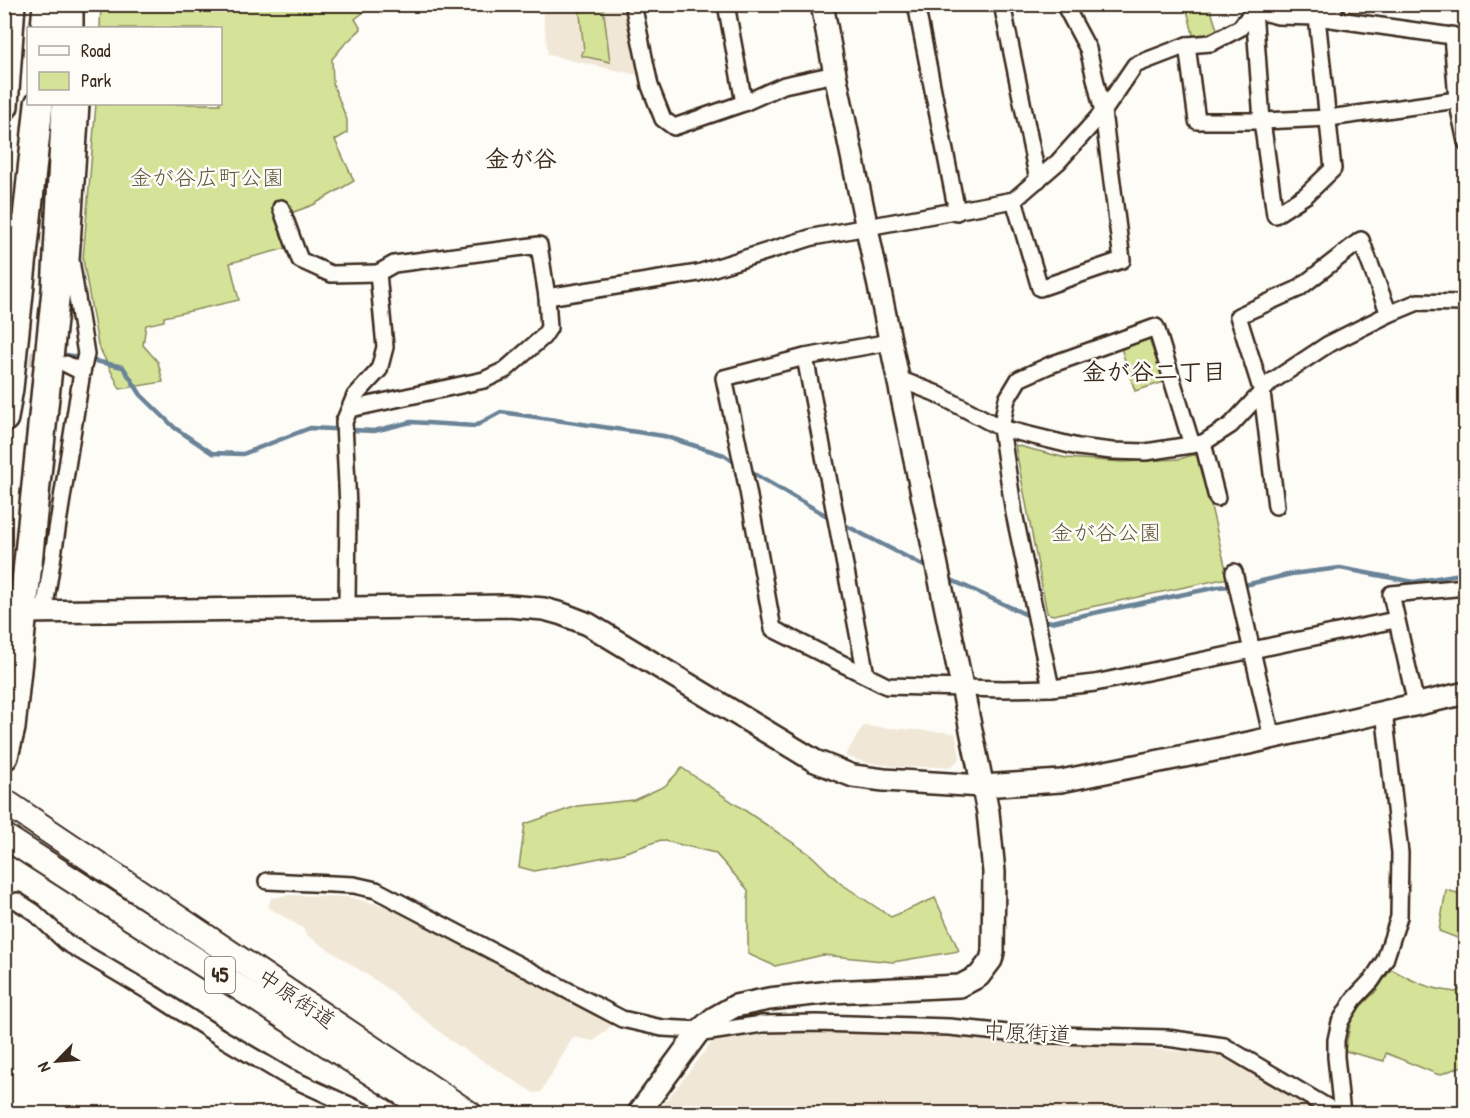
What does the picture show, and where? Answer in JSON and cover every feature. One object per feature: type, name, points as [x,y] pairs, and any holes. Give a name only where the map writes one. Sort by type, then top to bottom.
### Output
[{"type":"highway","points":[[4,106],[11,4]]},
{"type":"highway","points":[[45,27],[47,4]]},
{"type":"highway","points":[[69,4],[69,27]]},
{"type":"highway","points":[[4,418],[39,105]]},
{"type":"highway","points":[[4,756],[33,612],[56,290],[66,105]]},
{"type":"main road","name":"中原街道","points":[[4,801],[470,1113]]},
{"type":"main road","name":"中原街道","points":[[4,836],[435,1113]]},
{"type":"street","points":[[633,4],[650,86],[663,119],[674,128],[744,103],[784,85],[835,74]]},
{"type":"street","points":[[726,4],[744,103]]},
{"type":"street","points":[[638,1113],[698,1032],[725,1011],[749,1002],[831,992],[960,986],[979,976],[991,960],[993,952],[995,900],[992,839],[822,4]]},
{"type":"street","points":[[916,4],[957,212]]},
{"type":"street","points":[[1002,4],[1038,180]]},
{"type":"street","points":[[1014,200],[1040,288],[1122,260],[1103,112],[1088,49],[1064,4]]},
{"type":"street","points":[[1317,17],[1337,4]]},
{"type":"street","points":[[1252,6],[1262,121],[1275,215],[1306,195],[1333,169],[1317,17]]},
{"type":"street","points":[[1252,6],[1278,16],[1317,17],[1459,36],[1457,100],[1466,142]]},
{"type":"street","points":[[547,297],[698,273],[813,237],[1014,200],[1058,162],[1103,112],[1135,65],[1187,45],[1211,43],[1240,28],[1252,6]]},
{"type":"street","points":[[1187,45],[1197,121],[1329,118],[1457,100]]},
{"type":"street","points":[[81,105],[71,260],[86,354],[33,612],[347,606],[508,606],[544,609],[588,624],[824,764],[853,776],[982,786],[1060,781],[1272,738],[1466,693]]},
{"type":"street","points":[[281,208],[300,260],[331,274],[378,273],[394,264],[539,245],[549,328],[543,337],[505,370],[484,381],[347,415]]},
{"type":"street","points":[[1276,506],[1262,392],[1238,316],[1298,289],[1361,240],[1389,314]]},
{"type":"street","points":[[347,606],[348,507],[345,437],[347,415],[355,396],[379,370],[386,347],[378,273]]},
{"type":"street","points":[[899,379],[935,393],[1001,428],[1078,447],[1146,452],[1198,444],[1231,425],[1271,382],[1327,345],[1389,314],[1418,302],[1460,303],[1466,301]]},
{"type":"street","points":[[1051,688],[1014,513],[1001,428],[1007,399],[1019,379],[1050,364],[1156,327],[1217,498]]},
{"type":"street","points":[[890,342],[805,357],[724,378],[748,490],[773,628],[887,687],[963,690],[1051,688],[1095,683],[1395,620]]},
{"type":"street","points":[[805,357],[866,675]]},
{"type":"street","points":[[66,364],[82,372]]},
{"type":"street","points":[[1234,572],[1272,738]]},
{"type":"street","points":[[1416,704],[1395,620],[1391,594],[1466,587]]},
{"type":"street","points":[[1341,1113],[1336,1057],[1336,1040],[1340,1022],[1354,999],[1372,980],[1385,960],[1399,917],[1400,853],[1384,711]]},
{"type":"street","name":"中原街道","points":[[267,881],[354,885],[376,890],[622,1019],[662,1028],[698,1032],[762,1024],[817,1023],[949,1027],[1018,1034],[1167,1038],[1224,1046],[1341,1113]]},
{"type":"street","points":[[17,901],[34,912],[67,943],[220,1037],[286,1076],[369,1113]]},
{"type":"shaded area","points":[[542,5],[624,5],[637,68],[642,76],[548,55]]},
{"type":"shaded area","points":[[863,726],[955,733],[960,758],[951,767],[902,767],[868,763],[845,756]]},
{"type":"shaded area","points":[[290,895],[348,897],[393,908],[570,999],[613,1024],[594,1041],[573,1037],[541,1092],[534,1093],[451,1041],[384,986],[305,934],[304,929],[268,907],[271,898]]},
{"type":"shaded area","points":[[822,1027],[1203,1053],[1226,1058],[1320,1113],[656,1114],[713,1041]]},
{"type":"green space","name":"金が谷広町公園","points":[[101,5],[373,5],[355,19],[361,29],[332,59],[333,84],[347,120],[347,133],[335,140],[354,181],[313,205],[291,213],[282,221],[291,247],[230,263],[239,300],[164,317],[164,321],[146,325],[143,345],[158,362],[163,382],[120,389],[98,345],[83,259],[96,105],[222,105],[222,27],[100,27]]},
{"type":"green space","points":[[579,5],[603,5],[610,62],[582,56],[584,51]]},
{"type":"green space","points":[[1209,5],[1218,32],[1207,38],[1194,38],[1187,10]]},
{"type":"green space","points":[[1143,337],[1149,339],[1164,382],[1135,391],[1120,345]]},
{"type":"green space","name":"金が谷公園","points":[[1015,445],[1066,458],[1123,462],[1199,456],[1228,578],[1053,615],[1047,613]]},
{"type":"green space","points":[[682,768],[811,855],[840,883],[891,917],[935,898],[959,951],[893,962],[823,955],[775,966],[748,954],[748,890],[715,853],[661,840],[620,854],[534,871],[519,867],[525,824],[577,806],[634,800],[665,786]]},
{"type":"green space","points":[[1446,890],[1465,895],[1465,941],[1439,931]]},
{"type":"green space","points":[[1391,969],[1438,989],[1456,992],[1465,985],[1465,1065],[1439,1075],[1386,1053],[1384,1061],[1345,1051],[1352,1015],[1376,991]]},
{"type":"waterway","points":[[67,355],[123,367],[141,395],[175,428],[212,453],[243,454],[310,428],[374,431],[411,422],[475,426],[501,412],[664,436],[724,455],[737,464]]},
{"type":"waterway","points":[[747,470],[834,520]]},
{"type":"waterway","points":[[841,523],[930,569]]},
{"type":"waterway","points":[[945,577],[1027,615],[1051,622],[1218,587],[1245,585],[1291,574],[1340,568],[1414,582],[1466,573]]},
{"type":"tunnel","points":[[7,354],[55,362]]},
{"type":"district","name":"金が谷","points":[[521,159]]},
{"type":"district","name":"金が谷二丁目","points":[[1154,372]]}]
